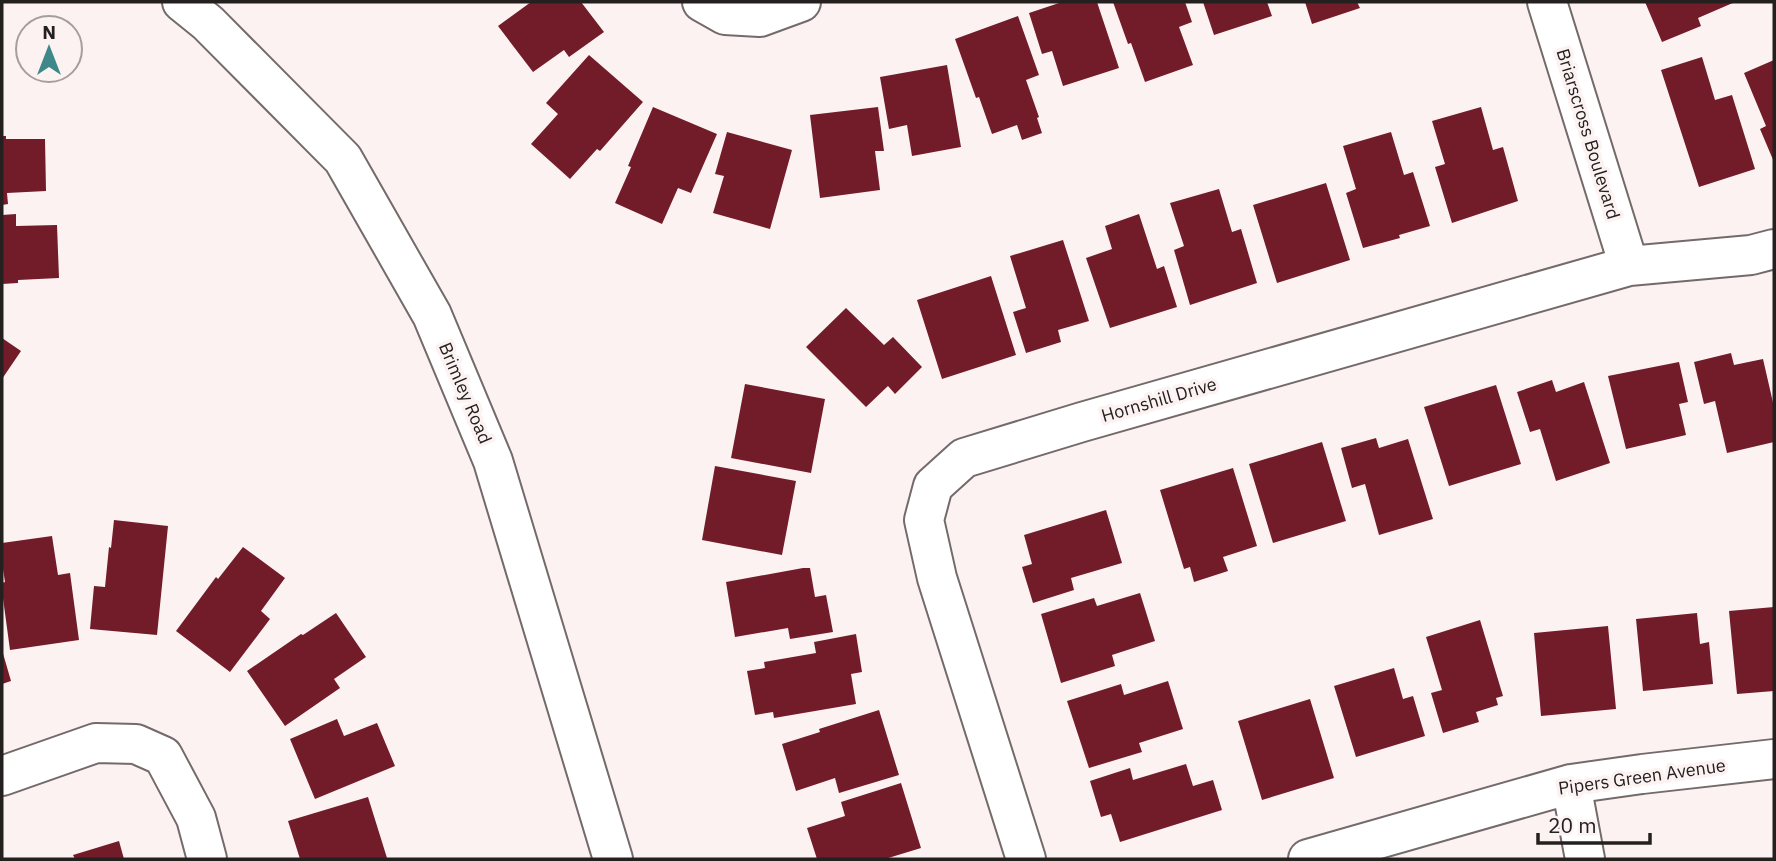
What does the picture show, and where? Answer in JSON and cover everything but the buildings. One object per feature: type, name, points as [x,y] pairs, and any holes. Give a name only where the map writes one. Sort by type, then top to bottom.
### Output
[{"type":"street","name":"Brimley Road","points":[[182,2],[208,23],[343,159],[432,315],[493,461],[613,859]]},
{"type":"street","points":[[702,2],[725,15],[760,17],[800,2]]},
{"type":"street","name":"Briarscross Boulevard","points":[[1546,2],[1629,266]]},
{"type":"street","name":"Hornshill Drive","points":[[1026,859],[937,579],[923,520],[933,486],[964,458],[1629,266],[1751,255],[1774,249]]},
{"type":"street","points":[[2,776],[96,743],[136,744],[163,756],[196,818],[207,859]]},
{"type":"street","name":"Pipers Green Avenue","points":[[1308,859],[1571,784],[1774,759]]},
{"type":"street","points":[[1571,784],[1584,859]]}]
